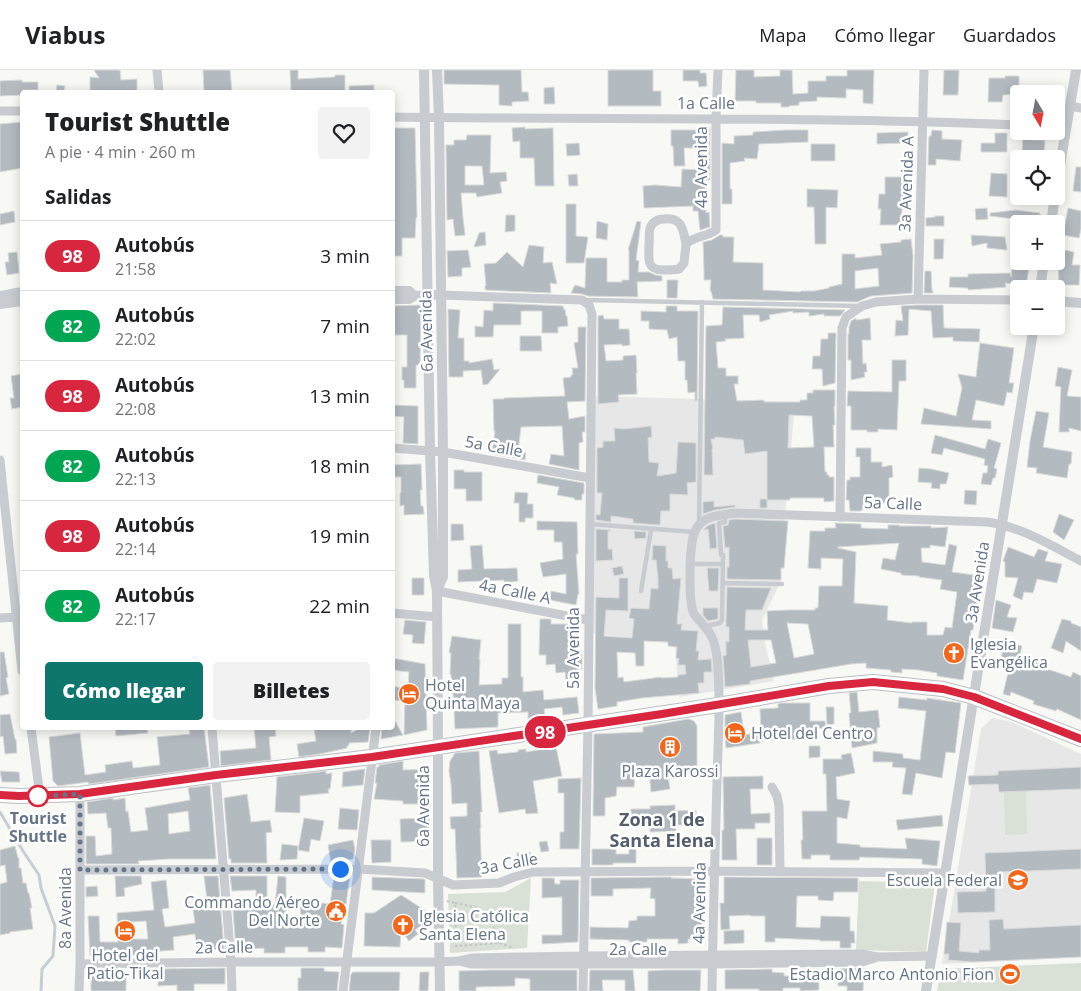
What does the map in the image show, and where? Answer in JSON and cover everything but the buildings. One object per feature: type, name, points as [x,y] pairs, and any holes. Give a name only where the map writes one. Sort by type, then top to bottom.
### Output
[{"type":"main road","points":[[0,795],[80,794],[216,775],[372,757],[718,705],[829,686],[873,682],[943,689],[974,697],[1081,739]]},
{"type":"street","points":[[157,70],[159,90]]},
{"type":"street","name":"6a Avenida","points":[[424,70],[430,451],[434,575],[437,591],[440,991]]},
{"type":"street","name":"6a Avenida","points":[[437,70],[442,452],[442,577],[437,591]]},
{"type":"street","name":"4a Avenida","points":[[686,244],[681,225],[677,220],[671,218],[656,220],[650,229],[649,259],[652,267],[662,270],[679,269],[684,263],[686,244],[694,238],[714,232],[717,226],[716,118],[718,70]]},
{"type":"street","name":"3a Avenida A","points":[[918,299],[924,70]]},
{"type":"street","points":[[1065,117],[1070,106],[1076,70]]},
{"type":"street","points":[[1070,106],[1081,108]]},
{"type":"street","points":[[0,111],[20,111]]},
{"type":"street","name":"1a Calle","points":[[395,117],[716,118],[923,121],[1010,125]]},
{"type":"street","points":[[395,291],[409,291],[414,296]]},
{"type":"street","points":[[0,296],[20,292]]},
{"type":"street","points":[[395,299],[440,295],[582,300],[587,304]]},
{"type":"street","points":[[1065,300],[1081,297]]},
{"type":"street","points":[[840,516],[842,328],[846,317],[862,306],[876,302],[918,299],[1010,300]]},
{"type":"street","points":[[0,304],[20,301]]},
{"type":"street","points":[[1065,301],[1081,303]]},
{"type":"street","name":"5a Avenida","points":[[583,991],[592,314],[587,304]]},
{"type":"street","name":"3a Avenida","points":[[926,991],[1033,335]]},
{"type":"street","name":"5a Calle","points":[[395,448],[442,452],[590,478]]},
{"type":"street","points":[[0,460],[20,647]]},
{"type":"street","name":"5a Calle","points":[[697,528],[709,517],[734,513],[987,522],[1019,529],[1081,561]]},
{"type":"street","name":"4a Avenida","points":[[697,528],[691,564],[691,603],[694,614],[714,640],[718,705],[712,991]]},
{"type":"street","name":"4a Calle A","points":[[437,591],[588,620]]},
{"type":"street","points":[[395,613],[437,617]]},
{"type":"street","points":[[0,618],[17,618]]},
{"type":"street","points":[[30,730],[40,796]]},
{"type":"street","points":[[212,730],[232,991]]},
{"type":"street","points":[[343,991],[376,730]]},
{"type":"street","points":[[772,786],[778,796],[779,806],[780,872]]},
{"type":"street","name":"8a Avenida","points":[[79,991],[80,794]]},
{"type":"street","name":"3a Calle","points":[[80,870],[359,869],[425,873],[453,885],[499,884],[532,872],[945,873]]},
{"type":"street","name":"2a Calle","points":[[80,964],[348,961],[459,961],[471,964],[584,960],[862,962],[877,957],[932,956]]},
{"type":"lane","points":[[587,304],[589,300],[862,306]]},
{"type":"lane","points":[[590,524],[651,530],[697,528],[702,302]]},
{"type":"lane","points":[[706,628],[721,622],[723,555],[721,555],[719,523],[725,522],[724,515]]},
{"type":"lane","points":[[641,591],[651,530]]},
{"type":"lane","points":[[691,564],[723,564]]},
{"type":"lane","points":[[723,584],[782,584]]},
{"type":"path","points":[[438,900],[479,908],[489,914],[498,943]]},
{"type":"path","points":[[455,903],[456,946],[498,943],[514,948]]},
{"type":"shaded area","points":[[594,396],[795,402],[779,585],[762,620],[774,681],[679,697],[675,644],[592,633]]},
{"type":"shaded area","name":"Escuela Federal","points":[[992,718],[1012,722],[1081,754],[1081,957],[942,964],[981,729]]},
{"type":"shaded area","points":[[1004,791],[1026,791],[1027,834],[1005,835]]},
{"type":"shaded area","points":[[531,878],[527,948],[450,953],[448,894],[505,892]]},
{"type":"shaded area","points":[[859,881],[935,883],[926,952],[856,950]]},
{"type":"shaded area","name":"Estadio Marco Antonio Fion","points":[[1081,963],[1081,991],[937,991],[941,969]]},
{"type":"waterway","points":[[0,812],[39,875],[41,888],[55,926],[53,956],[42,969],[41,991]]},
{"type":"bus line","name":"98","points":[[0,795],[80,794],[216,775],[372,757],[662,714],[829,686],[873,682],[943,689],[974,697],[1081,739]]},
{"type":"place","name":"Iglesia Evangélica","points":[[954,653]]},
{"type":"place","name":"Hotel Quinta Maya","points":[[409,694]]},
{"type":"place","name":"Hotel del Centro","points":[[735,733]]},
{"type":"place","name":"Plaza Karossi","points":[[670,747]]},
{"type":"place","name":"Tourist Shuttle","points":[[38,796]]},
{"type":"place","name":"Escuela Federal","points":[[1018,880]]},
{"type":"place","name":"Commando Aéreo Del Norte","points":[[336,911]]},
{"type":"place","name":"Iglesia Católica Santa Elena","points":[[403,925]]},
{"type":"place","name":"Hotel del Patio-Tikal","points":[[125,931]]},
{"type":"place","name":"Estadio Marco Antonio Fion","points":[[1010,974]]},
{"type":"district","name":"Zona 1 de Santa Elena","points":[[662,830]]},
{"type":"route","points":[[38,796],[80,794],[80,870],[340,869]]}]
